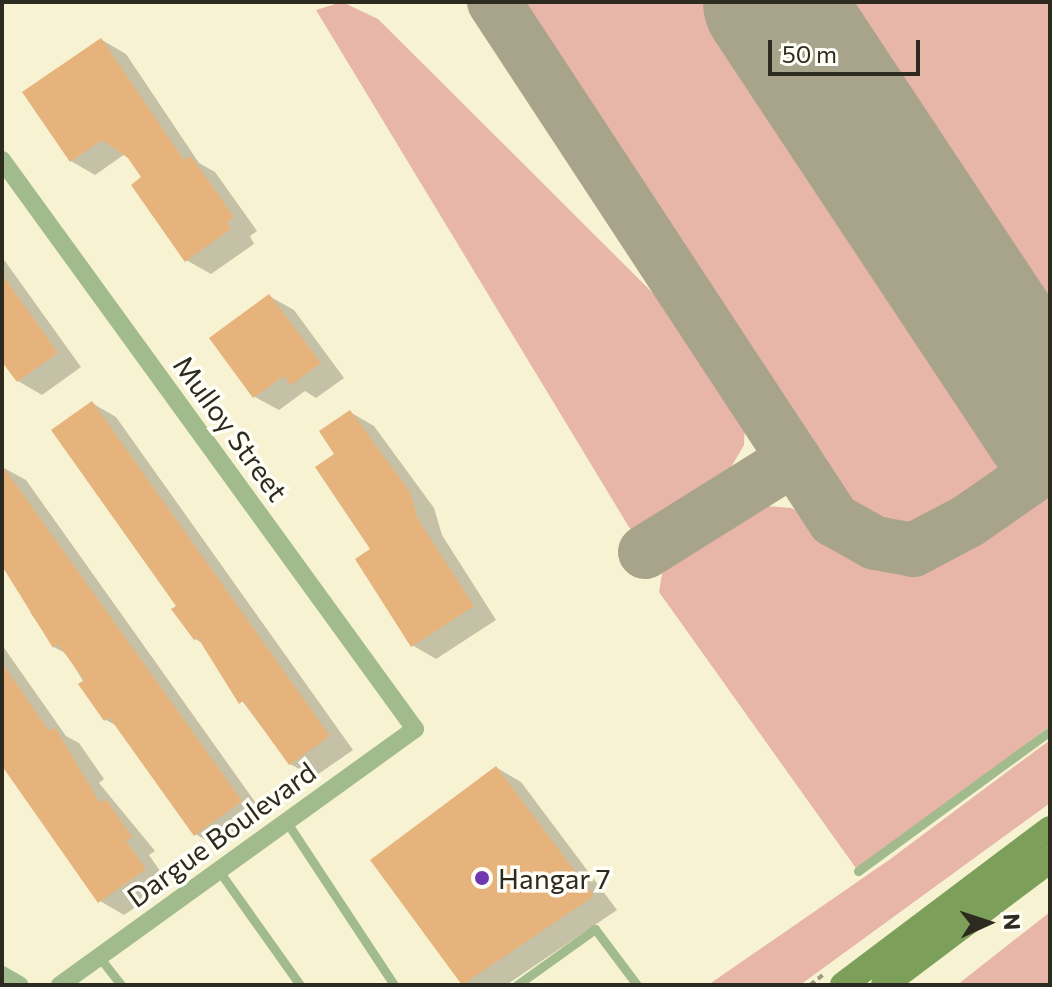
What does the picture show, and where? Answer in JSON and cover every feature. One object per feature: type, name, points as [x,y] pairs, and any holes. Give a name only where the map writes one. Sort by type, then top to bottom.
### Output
[{"type":"main road","points":[[843,985],[1050,829]]},
{"type":"main road","points":[[884,985],[1050,860]]},
{"type":"street","name":"Mulloy Street","points":[[2,160],[415,729]]},
{"type":"street","name":"Dargue Boulevard","points":[[60,985],[415,729]]},
{"type":"street","points":[[2,975],[19,985]]},
{"type":"lane","points":[[858,871],[1050,731]]},
{"type":"lane","points":[[286,821],[394,985]]},
{"type":"lane","points":[[219,871],[300,985]]},
{"type":"lane","points":[[517,985],[595,929],[633,984]]},
{"type":"lane","points":[[100,958],[121,985]]},
{"type":"shaded area","points":[[342,2],[378,19],[695,335],[736,398],[745,422],[744,445],[723,481],[635,537],[316,10]]},
{"type":"shaded area","points":[[521,2],[733,2],[991,393],[1004,423],[1003,460],[995,478],[941,520],[908,532],[874,526],[844,500]]},
{"type":"shaded area","points":[[815,2],[1050,2],[1050,357]]},
{"type":"shaded area","points":[[1050,487],[1050,726],[858,871],[659,592],[662,574],[672,557],[744,512],[766,506],[791,508],[814,519],[841,545],[868,559],[900,565],[929,561],[958,548]]},
{"type":"shaded area","points":[[1050,740],[1050,803],[800,985],[708,985],[889,860]]},
{"type":"shaded area","points":[[1050,912],[1050,985],[957,985]]},
{"type":"building","points":[[101,38],[184,160],[191,156],[234,217],[227,222],[231,229],[185,262],[131,185],[141,177],[128,158],[102,140],[70,162],[22,92]]},
{"type":"building","points":[[2,274],[58,353],[17,382],[2,362]]},
{"type":"building","points":[[269,294],[321,363],[291,385],[284,376],[253,398],[209,338]]},
{"type":"building","points":[[92,401],[330,736],[289,765],[243,701],[239,704],[198,638],[194,640],[171,609],[176,606],[51,430]]},
{"type":"building","points":[[350,410],[410,492],[418,519],[474,606],[411,647],[355,559],[370,549],[315,467],[334,454],[319,431]]},
{"type":"building","points":[[2,465],[242,801],[194,836],[109,717],[104,721],[78,684],[84,680],[58,644],[53,648],[2,566]]},
{"type":"building","points":[[2,663],[49,731],[55,727],[100,803],[106,799],[132,837],[126,841],[146,869],[98,903],[2,766]]},
{"type":"building","name":"Hangar 7","points":[[496,766],[594,896],[462,985],[370,860]]},
{"type":"taxiway","points":[[494,2],[834,520],[875,543],[913,550],[968,521],[1050,464]]},
{"type":"taxiway","points":[[645,552],[794,459]]},
{"type":"runway","points":[[772,2],[1050,422]]},
{"type":"place","name":"Hangar 7","points":[[482,878]]}]
